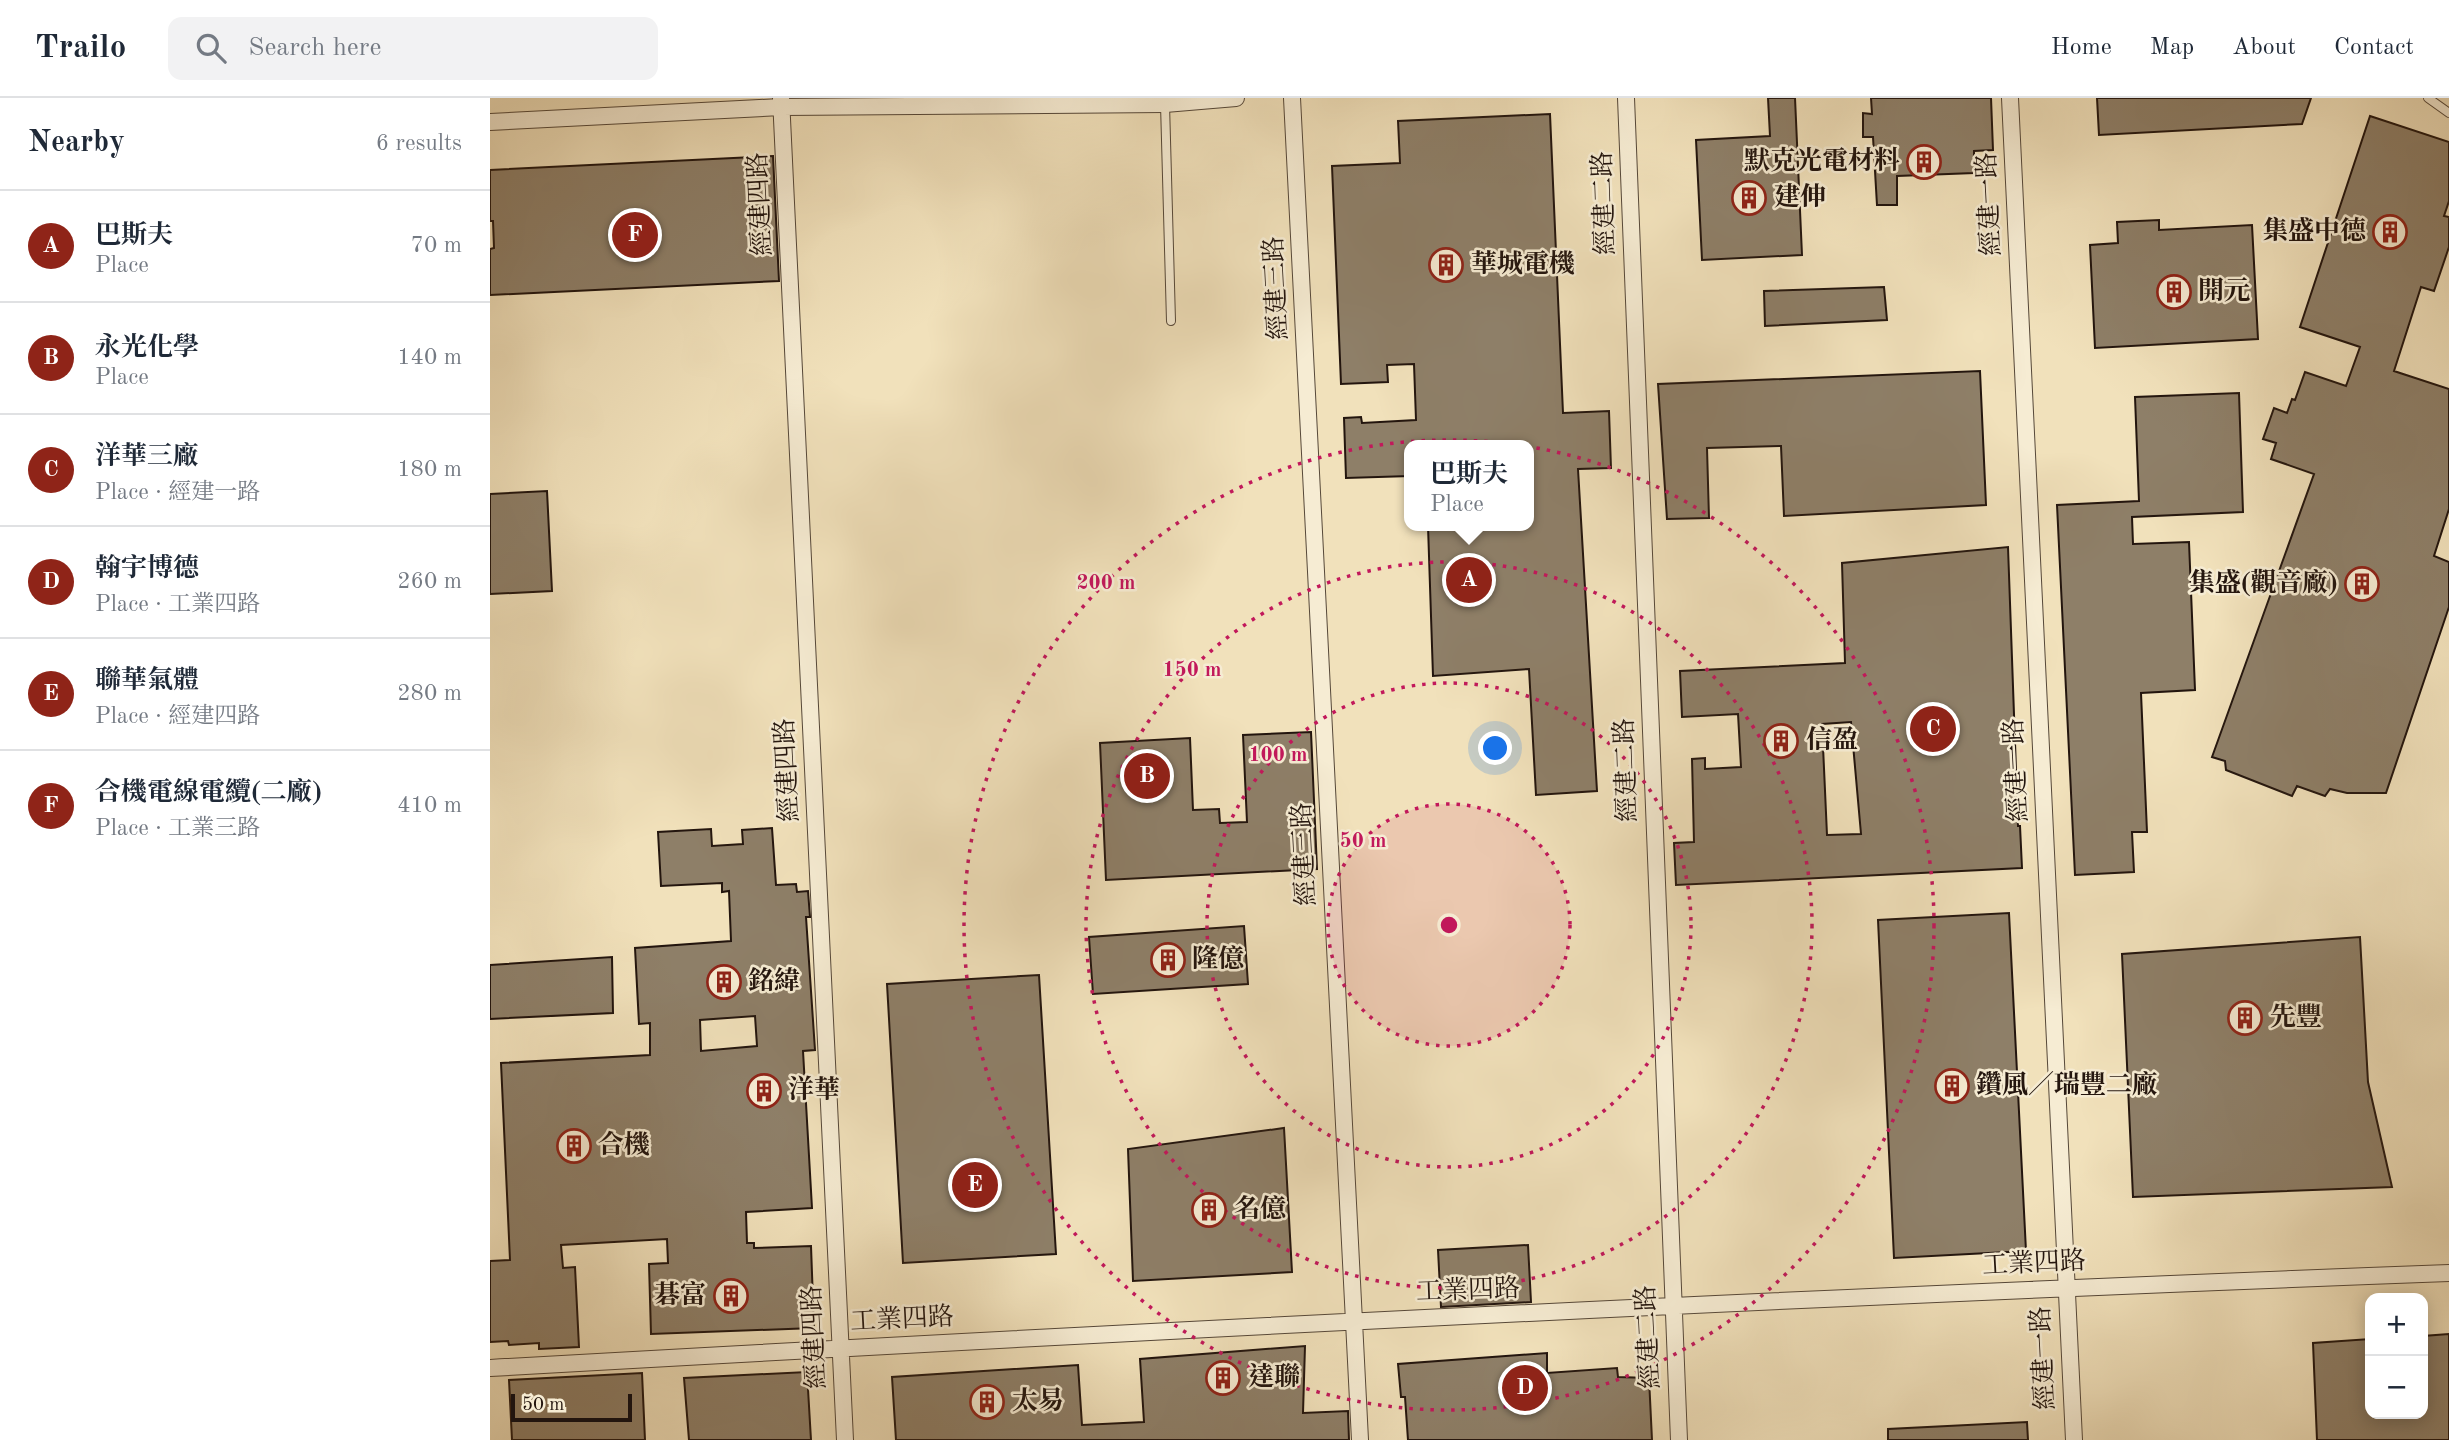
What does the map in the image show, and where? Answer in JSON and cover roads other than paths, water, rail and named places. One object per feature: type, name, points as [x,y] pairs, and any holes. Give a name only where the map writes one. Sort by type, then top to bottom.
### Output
[{"type":"street","points":[[490,122],[781,103],[1165,104],[1236,98]]},
{"type":"street","name":"經建三路","points":[[1292,98],[1360,1440]]},
{"type":"street","name":"經建二路","points":[[1626,98],[1679,1440]]},
{"type":"street","name":"經建一路","points":[[2010,98],[2074,1440]]},
{"type":"street","name":"經建四路","points":[[781,103],[845,1440]]},
{"type":"street","name":"工業四路","points":[[490,1368],[1354,1321],[2065,1287],[2449,1273]]},
{"type":"lane","points":[[2428,98],[2449,113]]},
{"type":"lane","points":[[1165,104],[1171,321]]},
{"type":"place","name":"默克光電材料","points":[[1924,162]]},
{"type":"place","name":"建伸","points":[[1749,198]]},
{"type":"place","name":"集盛中德","points":[[2390,232]]},
{"type":"place","name":"合機電線電纜(二廠)","points":[[635,235]]},
{"type":"place","name":"華城電機","points":[[1446,265]]},
{"type":"place","name":"開元","points":[[2174,292]]},
{"type":"place","name":"巴斯夫","points":[[1469,580]]},
{"type":"place","name":"集盛(觀音廠)","points":[[2362,584]]},
{"type":"place","name":"洋華三廠","points":[[1933,729]]},
{"type":"place","name":"信盈","points":[[1781,741]]},
{"type":"place","name":"永光化學","points":[[1147,776]]},
{"type":"place","name":"隆億","points":[[1168,960]]},
{"type":"place","name":"銘緯","points":[[724,982]]},
{"type":"place","name":"先豐","points":[[2245,1018]]},
{"type":"place","name":"鑽風／瑞豐二廠","points":[[1952,1086]]},
{"type":"place","name":"洋華","points":[[764,1091]]},
{"type":"place","name":"合機","points":[[574,1146]]},
{"type":"place","name":"聯華氣體","points":[[975,1185]]},
{"type":"place","name":"名億","points":[[1209,1210]]},
{"type":"place","name":"碁富","points":[[731,1296]]},
{"type":"place","name":"達聯","points":[[1223,1378]]},
{"type":"place","name":"翰宇博德","points":[[1525,1388]]},
{"type":"place","name":"太易","points":[[987,1402]]}]
